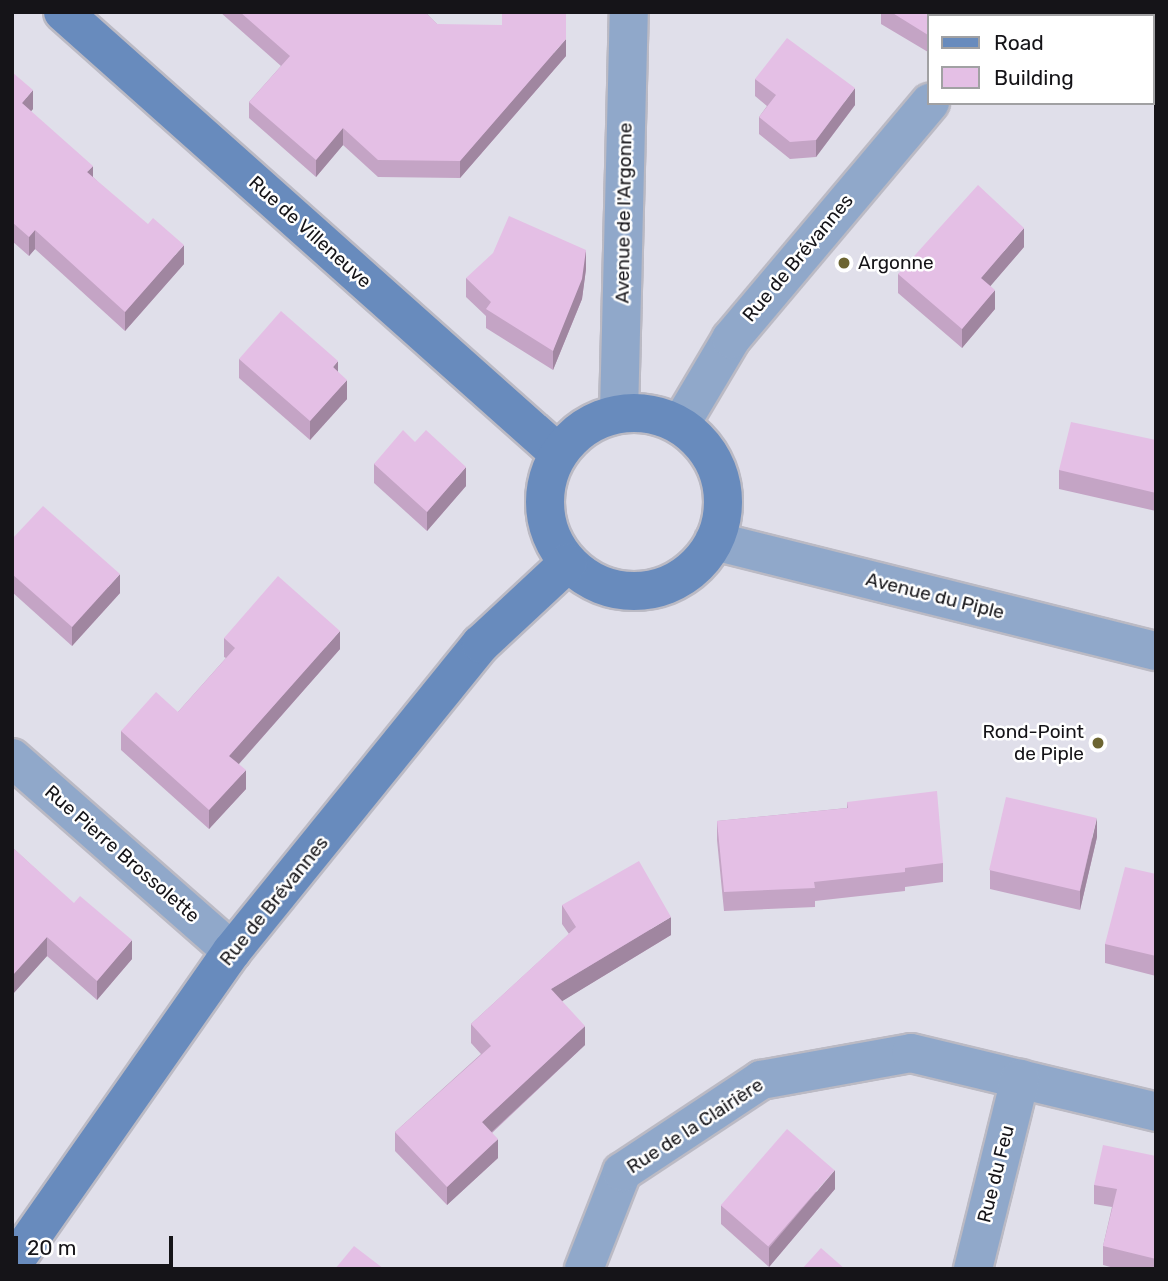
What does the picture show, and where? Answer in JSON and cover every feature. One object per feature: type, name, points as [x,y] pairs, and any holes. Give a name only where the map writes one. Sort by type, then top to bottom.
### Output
[{"type":"street","name":"Rue de Villeneuve","points":[[63,12],[558,453]]},
{"type":"street","name":"Avenue de l'Argonne","points":[[619,413],[629,12]]},
{"type":"street","name":"Rue de Brévannes","points":[[680,425],[731,340],[928,105]]},
{"type":"street","points":[[619,413],[639,413],[680,425],[706,450],[718,472],[723,497],[714,541],[693,569],[669,585],[641,591],[612,589],[568,563],[551,538],[545,513],[545,488],[558,453],[588,425],[619,413]]},
{"type":"street","name":"Avenue du Piple","points":[[714,541],[1156,651]]},
{"type":"street","name":"Rue de Brévannes","points":[[12,1265],[232,951],[481,644],[568,563]]},
{"type":"street","name":"Rue Pierre Brossolette","points":[[12,758],[232,951]]},
{"type":"street","name":"Rue de la Clairière","points":[[584,1269],[622,1172],[761,1080],[911,1053],[1156,1112]]},
{"type":"street","name":"Rue du Feu","points":[[973,1269],[1020,1079]]},
{"type":"building","points":[[240,12],[425,12],[437,24],[502,25],[502,12],[566,12],[566,39],[460,161],[378,160],[343,128],[316,160],[249,102],[290,56]]},
{"type":"building","points":[[891,12],[955,12],[926,14],[926,34]]},
{"type":"building","points":[[787,38],[855,88],[816,140],[790,142],[759,117],[776,95],[755,79]]},
{"type":"building","points":[[12,72],[33,90],[22,103],[93,166],[87,172],[148,224],[153,218],[184,245],[125,312],[35,230],[29,237],[12,222]]},
{"type":"building","points":[[978,185],[1024,228],[981,278],[995,290],[962,329],[898,274]]},
{"type":"building","points":[[509,216],[586,250],[582,279],[553,351],[486,309],[491,302],[466,278],[493,253]]},
{"type":"building","points":[[281,311],[338,361],[333,367],[347,380],[310,421],[239,359]]},
{"type":"building","points":[[1071,422],[1156,440],[1156,493],[1059,470]]},
{"type":"building","points":[[403,430],[415,442],[426,430],[466,467],[427,512],[374,464]]},
{"type":"building","points":[[43,506],[120,574],[72,627],[12,574],[12,539]]},
{"type":"building","points":[[278,576],[340,631],[229,756],[246,770],[209,810],[121,731],[156,692],[178,712],[235,648],[224,638]]},
{"type":"building","points":[[937,791],[943,863],[905,868],[905,872],[814,882],[815,888],[724,892],[717,821],[848,808],[847,802]]},
{"type":"building","points":[[1006,797],[1097,818],[1080,891],[989,870]]},
{"type":"building","points":[[12,847],[74,903],[80,896],[132,940],[97,981],[47,937],[12,976]]},
{"type":"building","points":[[639,861],[671,917],[551,989],[585,1026],[482,1122],[498,1139],[447,1187],[395,1132],[491,1046],[471,1024],[576,927],[562,905]]},
{"type":"building","points":[[1125,867],[1156,874],[1156,956],[1105,944]]},
{"type":"building","points":[[787,1129],[835,1170],[768,1247],[721,1205]]},
{"type":"building","points":[[1103,1145],[1156,1156],[1156,1259],[1103,1246],[1117,1189],[1094,1185]]},
{"type":"building","points":[[354,1246],[384,1269],[335,1269]]},
{"type":"building","points":[[821,1248],[845,1269],[802,1269]]},
{"type":"place","name":"Argonne","points":[[844,263]]},
{"type":"place","name":"Rond-Point de Piple","points":[[1098,743]]}]
